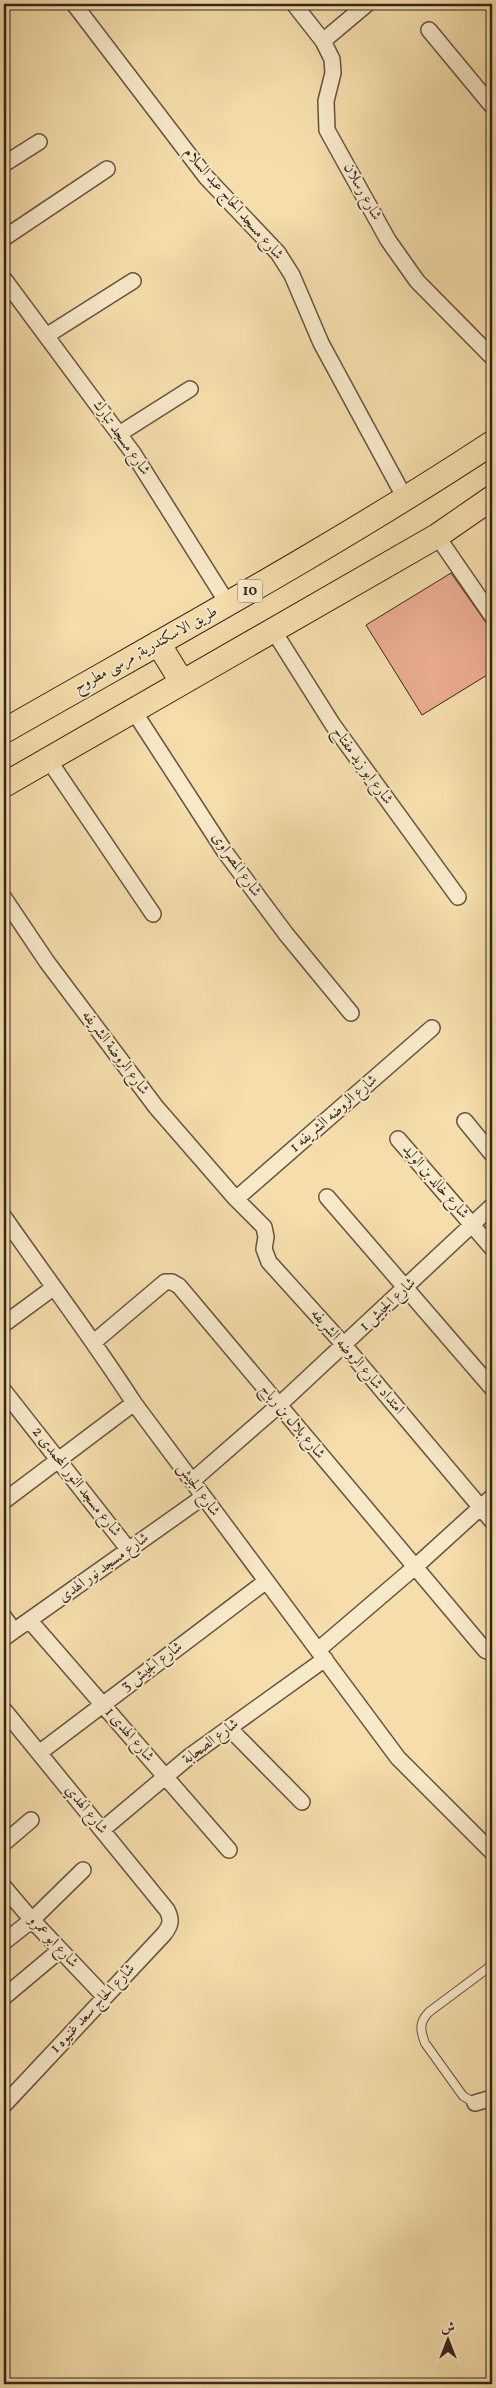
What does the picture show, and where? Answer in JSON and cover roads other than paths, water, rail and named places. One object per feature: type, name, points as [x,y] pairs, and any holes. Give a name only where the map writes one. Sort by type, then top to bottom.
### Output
[{"type":"main road","name":"طريق الاسكندرية, مرسى مطروح","points":[[4,730],[228,604],[406,500],[492,443]]},
{"type":"main road","points":[[4,784],[437,536],[492,498]]},
{"type":"main road","points":[[158,643],[182,682]]},
{"type":"street","name":"شارع مسجد الحاج عبد السلام","points":[[74,4],[206,177],[278,253],[292,276],[322,343],[406,500]]},
{"type":"street","points":[[323,41],[367,4]]},
{"type":"street","name":"شارع رسلان","points":[[300,6],[323,41],[332,59],[333,74],[326,101],[327,130],[388,240],[417,281],[492,357]]},
{"type":"street","points":[[429,30],[492,106]]},
{"type":"street","points":[[4,164],[39,142]]},
{"type":"street","points":[[4,238],[107,169]]},
{"type":"street","name":"شارع مسجد تبارك","points":[[4,279],[133,453],[228,604]]},
{"type":"street","points":[[46,336],[133,281]]},
{"type":"street","points":[[119,434],[190,389]]},
{"type":"street","points":[[437,536],[492,616]]},
{"type":"street","name":"شارع ابو زيد مفتاح","points":[[273,630],[333,725],[458,897]]},
{"type":"street","name":"شارع المصراوى","points":[[133,710],[225,852],[286,934],[350,1013]]},
{"type":"street","points":[[48,759],[153,914]]},
{"type":"street","name":"شارع الروضة الشريفه","points":[[4,898],[46,962],[156,1107],[236,1199]]},
{"type":"street","name":"شارع الروضه الشريفه 1","points":[[236,1199],[432,1028]]},
{"type":"street","points":[[465,1121],[492,1154]]},
{"type":"street","name":"شارع خالد بن الوليد","points":[[398,1139],[492,1248]]},
{"type":"street","points":[[327,1197],[492,1388]]},
{"type":"street","name":"امتداد شارع الروضه الشريفه","points":[[236,1199],[264,1227],[266,1237],[264,1249],[269,1262],[344,1345],[492,1520]]},
{"type":"street","name":"شارع الجيش 1","points":[[192,1481],[279,1406],[492,1206]]},
{"type":"street","name":"شارع الجيش","points":[[4,1217],[53,1288],[94,1342],[134,1403],[265,1582],[398,1758],[492,1852]]},
{"type":"street","name":"شارع بلال بن رباح","points":[[94,1342],[164,1282],[172,1282],[484,1650],[492,1653]]},
{"type":"street","points":[[4,1324],[53,1288]]},
{"type":"street","name":"شارع مسجد النور المحمدى 2","points":[[7,1401],[58,1460],[129,1550]]},
{"type":"street","points":[[4,1501],[134,1403]]},
{"type":"street","name":"شارع مسجد نور الهدى","points":[[9,1634],[203,1497]]},
{"type":"street","name":"شارع الصحابة","points":[[102,1830],[321,1654],[492,1497]]},
{"type":"street","name":"شارع الجيش 3","points":[[39,1753],[265,1582]]},
{"type":"street","points":[[4,1617],[9,1634]]},
{"type":"street","name":"شارع الهدى 1","points":[[30,1621],[229,1850]]},
{"type":"street","name":"شارع الهدي","points":[[4,1710],[167,1910]]},
{"type":"street","points":[[230,1728],[302,1802]]},
{"type":"street","points":[[4,1843],[31,1820]]},
{"type":"street","points":[[4,1942],[32,1920],[83,1870]]},
{"type":"street","name":"شارع ابو عمرو","points":[[4,1887],[32,1920],[104,1996]]},
{"type":"street","name":"شارع الحاج سعد غنيوه 1","points":[[4,2105],[170,1927],[171,1918],[167,1910]]},
{"type":"street","points":[[4,1997],[60,1950]]},
{"type":"street","points":[[475,2103],[492,2098]]},
{"type":"lane","points":[[475,2103],[463,2096],[425,2043],[421,2033],[421,2026],[423,2018],[429,2012],[492,1965]]}]
